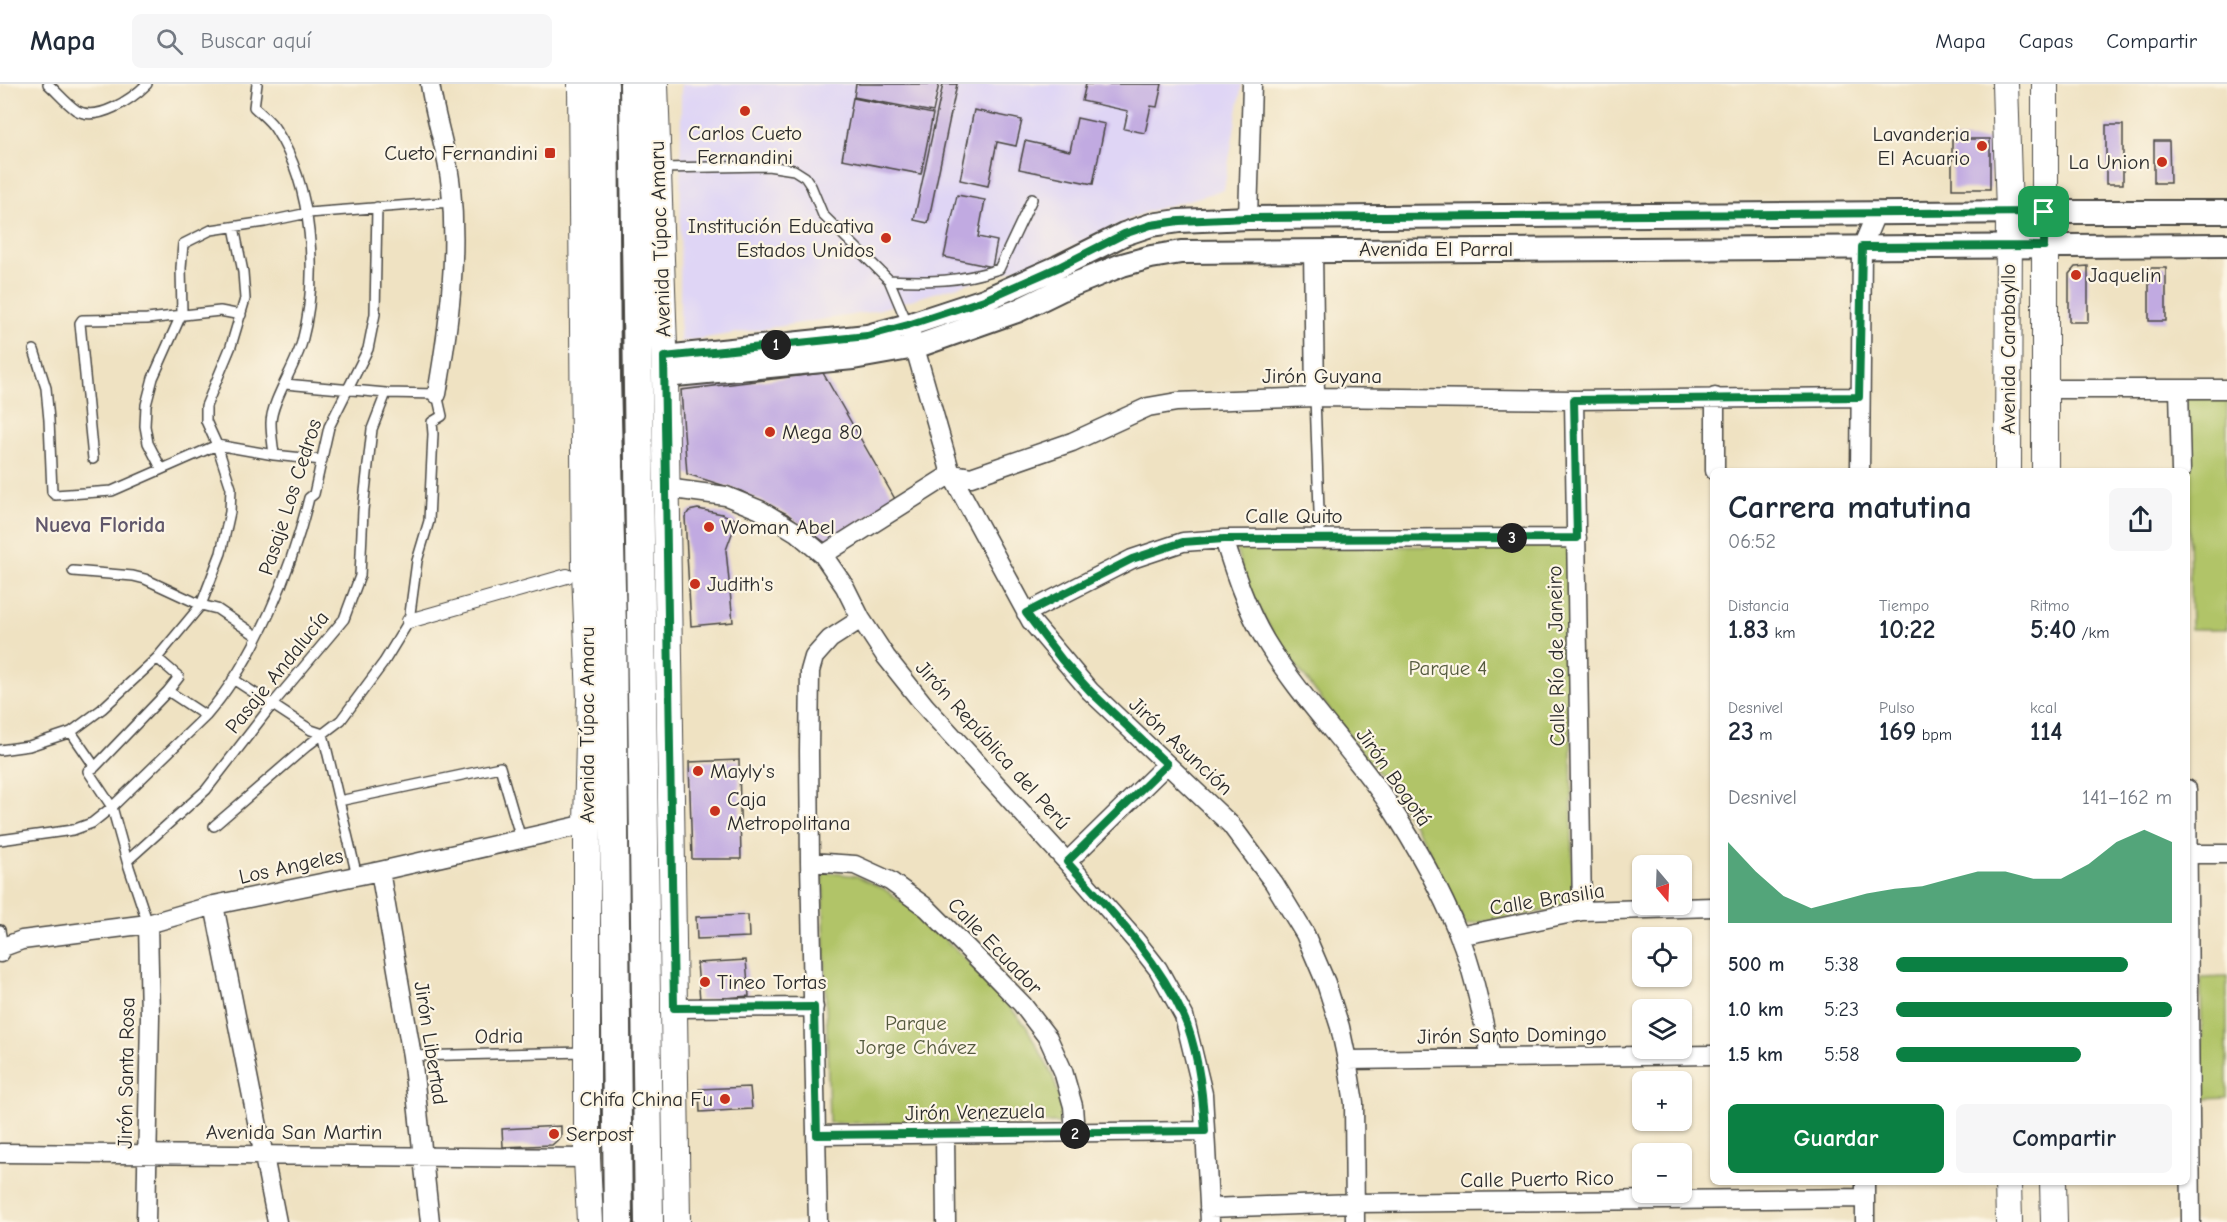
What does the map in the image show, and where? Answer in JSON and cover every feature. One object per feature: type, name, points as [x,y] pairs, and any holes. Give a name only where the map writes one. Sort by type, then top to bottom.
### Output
[{"type":"highway","name":"Avenida Túpac Amaru","points":[[604,84],[618,1222]]},
{"type":"highway","name":"Avenida Túpac Amaru","points":[[634,84],[649,1222]]},
{"type":"main road","name":"Avenida Túpac Amaru","points":[[582,84],[585,550],[590,699],[587,824],[587,1158],[590,1222]]},
{"type":"main road","name":"Avenida Túpac Amaru","points":[[655,84],[665,366],[677,1222]]},
{"type":"main road","name":"Avenida Carabayllo","points":[[2006,84],[2009,212],[2008,468]]},
{"type":"main road","name":"Avenida Carabayllo","points":[[2045,84],[2045,468]]},
{"type":"main road","points":[[2008,1185],[2009,1222]]},
{"type":"main road","points":[[2053,1185],[2054,1222]]},
{"type":"street","points":[[430,84],[446,154],[451,189],[453,238],[451,300],[437,394]]},
{"type":"street","points":[[1248,218],[1252,84]]},
{"type":"street","name":"Avenida El Parral","points":[[665,366],[867,336],[908,325],[984,300],[1133,231],[1151,225],[1179,221],[1248,218],[2227,212]]},
{"type":"street","points":[[1860,468],[1862,247],[1876,214]]},
{"type":"street","name":"Avenida El Parral","points":[[665,366],[853,358],[915,347],[1017,311],[1060,290],[1122,265],[1181,252],[2227,245]]},
{"type":"street","points":[[1314,250],[1315,397]]},
{"type":"street","name":"Jirón Asunción","points":[[908,325],[951,474],[1026,613],[1062,660],[1090,691],[1231,825],[1274,882],[1305,934],[1326,983],[1340,1027],[1347,1060],[1353,1103],[1355,1222]]},
{"type":"street","points":[[2044,389],[2227,389]]},
{"type":"street","points":[[2179,389],[2181,468]]},
{"type":"street","name":"Jirón Guyana","points":[[951,474],[971,477],[1072,442],[1125,415],[1148,407],[1195,400],[1315,397],[1574,400],[1859,397]]},
{"type":"street","points":[[1715,398],[1715,468]]},
{"type":"street","name":"Calle Río de Janeiro","points":[[1574,400],[1582,911]]},
{"type":"street","points":[[823,555],[951,474]]},
{"type":"street","name":"Jirón República del Perú","points":[[666,488],[726,496],[760,510],[796,532],[823,555],[845,587],[861,619],[886,657],[925,706],[1067,862],[1158,969],[1184,1016],[1203,1094],[1209,1215]]},
{"type":"street","name":"Calle Quito","points":[[1026,613],[1132,559],[1183,542],[1224,539],[1577,538]]},
{"type":"street","name":"Jirón Bogotá","points":[[1224,539],[1240,591],[1265,639],[1294,682],[1387,802],[1420,854],[1460,936],[1475,985],[1491,1058]]},
{"type":"street","points":[[409,621],[567,576]]},
{"type":"street","points":[[818,1222],[810,862],[810,670],[814,657],[830,639],[861,619]]},
{"type":"street","points":[[1067,862],[1167,764]]},
{"type":"street","name":"Los Angeles","points":[[1,944],[148,924],[214,905],[357,876],[587,824]]},
{"type":"street","points":[[2190,854],[2227,854]]},
{"type":"street","name":"Calle Ecuador","points":[[810,862],[855,865],[890,881],[927,908],[1022,1004],[1048,1038],[1063,1071],[1074,1106],[1074,1134]]},
{"type":"street","name":"Jirón Libertad","points":[[380,871],[412,1056],[430,1222]]},
{"type":"street","points":[[214,905],[278,1222]]},
{"type":"street","name":"Calle Brasilia","points":[[1460,936],[1582,911],[1710,908]]},
{"type":"street","name":"Jirón Santa Rosa","points":[[146,1222],[150,1016],[148,924]]},
{"type":"street","points":[[674,1008],[814,1007]]},
{"type":"street","name":"Jirón Santo Domingo","points":[[1347,1060],[1710,1055]]},
{"type":"street","points":[[2190,1130],[2191,1222]]},
{"type":"street","name":"Jirón Venezuela","points":[[817,1135],[1205,1131]]},
{"type":"street","points":[[945,1135],[946,1222]]},
{"type":"street","name":"Avenida San Martin","points":[[0,1153],[587,1158]]},
{"type":"street","points":[[1865,1190],[1865,1222]]},
{"type":"street","name":"Calle Puerto Rico","points":[[1209,1215],[1355,1203],[1865,1190]]},
{"type":"lane","points":[[48,84],[77,110],[92,114],[111,108],[140,91],[147,84]]},
{"type":"lane","points":[[257,84],[254,107],[275,128],[288,151],[308,213],[309,301],[302,343],[271,422],[274,455]]},
{"type":"lane","points":[[658,168],[768,166],[794,170],[805,177],[811,186],[823,215],[889,280],[908,325]]},
{"type":"lane","points":[[889,280],[935,282],[970,278],[999,269],[1032,199]]},
{"type":"lane","points":[[161,468],[148,443],[146,405],[153,378],[182,314],[183,244],[211,230],[308,213],[451,202]]},
{"type":"lane","name":"Pasaje Los Cedros","points":[[0,840],[73,830],[92,823],[112,807],[206,716],[220,700],[233,679],[285,579],[299,539],[309,498],[314,494],[329,427],[368,349],[375,314],[377,207]]},
{"type":"lane","points":[[0,750],[29,746],[71,732],[102,709],[157,658],[201,605],[221,553],[230,512],[231,488],[217,445],[206,421],[206,406],[245,299],[243,273],[234,227]]},
{"type":"lane","points":[[93,459],[80,323],[82,320],[147,319],[220,311],[241,315]]},
{"type":"lane","points":[[34,350],[46,388],[52,492],[55,495],[112,490],[217,445],[274,455],[322,460]]},
{"type":"lane","points":[[214,826],[341,720],[358,700],[409,621],[417,561],[429,521],[432,422],[442,416],[437,394],[386,393],[285,384]]},
{"type":"lane","name":"Pasaje Andalucía","points":[[127,861],[206,790],[271,706],[344,619],[360,576],[363,510],[372,429],[386,393]]},
{"type":"lane","points":[[1315,397],[1320,539]]},
{"type":"lane","points":[[73,571],[146,579],[201,605],[217,609],[257,636]]},
{"type":"lane","points":[[148,924],[112,807],[88,771],[95,767],[179,677],[157,658]]},
{"type":"lane","points":[[233,679],[271,706],[311,730],[323,734]]},
{"type":"lane","points":[[168,691],[206,716]]},
{"type":"lane","points":[[71,732],[95,767]]},
{"type":"lane","points":[[323,734],[357,876]]},
{"type":"lane","points":[[339,801],[500,766],[520,839]]},
{"type":"lane","name":"Odria","points":[[412,1056],[587,1052]]},
{"type":"shaded area","name":"Institución Educativa Estados Unidos","points":[[681,84],[1242,84],[1224,190],[1146,212],[1036,263],[870,312],[680,342]]},
{"type":"green space","points":[[2186,397],[2227,397],[2227,629],[2191,629],[2190,468],[2188,468]]},
{"type":"green space","name":"Parque 4","points":[[1569,546],[1573,906],[1465,925],[1428,848],[1396,797],[1278,642],[1250,592],[1235,547]]},
{"type":"green space","name":"Parque Jorge Chávez","points":[[823,872],[857,876],[884,889],[919,914],[982,975],[1026,1026],[1052,1074],[1068,1123],[829,1123]]},
{"type":"green space","points":[[2227,977],[2227,1098],[2203,1099],[2201,978]]},
{"type":"building","points":[[856,84],[939,84],[933,112],[854,97]]},
{"type":"building","points":[[943,84],[957,84],[928,223],[914,220]]},
{"type":"building","points":[[1086,84],[1162,84],[1157,107],[1151,106],[1145,133],[1124,129],[1128,111],[1082,101]]},
{"type":"building","points":[[853,98],[933,114],[921,174],[842,159]]},
{"type":"building","points":[[974,110],[1022,120],[1016,146],[997,142],[988,186],[960,180]]},
{"type":"building","points":[[1077,118],[1105,124],[1093,184],[1019,169],[1025,141],[1070,151]]},
{"type":"building","points":[[2106,125],[2123,125],[2123,184],[2106,184]]},
{"type":"building","points":[[1952,139],[1990,139],[1990,189],[1952,189]]},
{"type":"building","name":"La Union","points":[[2154,141],[2169,141],[2170,183],[2154,183]]},
{"type":"building","points":[[957,195],[985,200],[978,237],[997,241],[992,267],[944,257]]},
{"type":"building","points":[[2088,266],[2088,322],[2069,322],[2069,274],[2075,267]]},
{"type":"building","points":[[2149,268],[2166,268],[2166,321],[2149,321]]},
{"type":"building","name":"Mega 80","points":[[823,373],[895,499],[827,544],[787,514],[741,491],[687,474],[681,390]]},
{"type":"building","points":[[698,509],[737,520],[726,550],[733,622],[691,626],[685,517],[689,511]]},
{"type":"building","points":[[739,760],[741,859],[692,859],[689,762]]},
{"type":"building","points":[[748,915],[749,937],[697,939],[696,917]]},
{"type":"building","points":[[746,960],[749,996],[700,1000],[697,963]]},
{"type":"building","name":"Chifa China Fu","points":[[750,1087],[752,1109],[700,1112],[699,1089]]},
{"type":"building","points":[[561,1126],[561,1137],[552,1145],[503,1147],[502,1129]]},
{"type":"place","name":"Carlos Cueto Fernandini","points":[[745,111]]},
{"type":"place","name":"Lavanderia El Acuario","points":[[1982,146]]},
{"type":"place","name":"Cueto Fernandini","points":[[550,153]]},
{"type":"place","name":"La Union","points":[[2162,162]]},
{"type":"place","name":"Institución Educativa Estados Unidos","points":[[886,238]]},
{"type":"place","name":"Jaquelin","points":[[2076,275]]},
{"type":"place","name":"Mega 80","points":[[770,432]]},
{"type":"place","name":"Woman Abel","points":[[709,527]]},
{"type":"place","name":"Judith's","points":[[695,584]]},
{"type":"place","name":"Mayly's","points":[[698,771]]},
{"type":"place","name":"Caja Metropolitana","points":[[715,811]]},
{"type":"place","name":"Tineo Tortas","points":[[705,982]]},
{"type":"place","name":"Chifa China Fu","points":[[725,1099]]},
{"type":"place","name":"Serpost","points":[[554,1134]]},
{"type":"district","name":"Nueva Florida","points":[[100,525]]},
{"type":"route","points":[[2044,212],[2044,246],[1862,247],[1859,397],[1574,400],[1577,538],[1224,539],[1183,542],[1132,559],[1026,613],[1062,660],[1090,691],[1167,764],[1067,862],[1158,969],[1184,1016],[1203,1094],[1205,1131],[817,1135],[814,1007],[674,1008],[664,357],[867,336],[984,300],[1059,267],[1124,234],[1151,225],[1179,221],[1248,218],[2044,212]]}]
